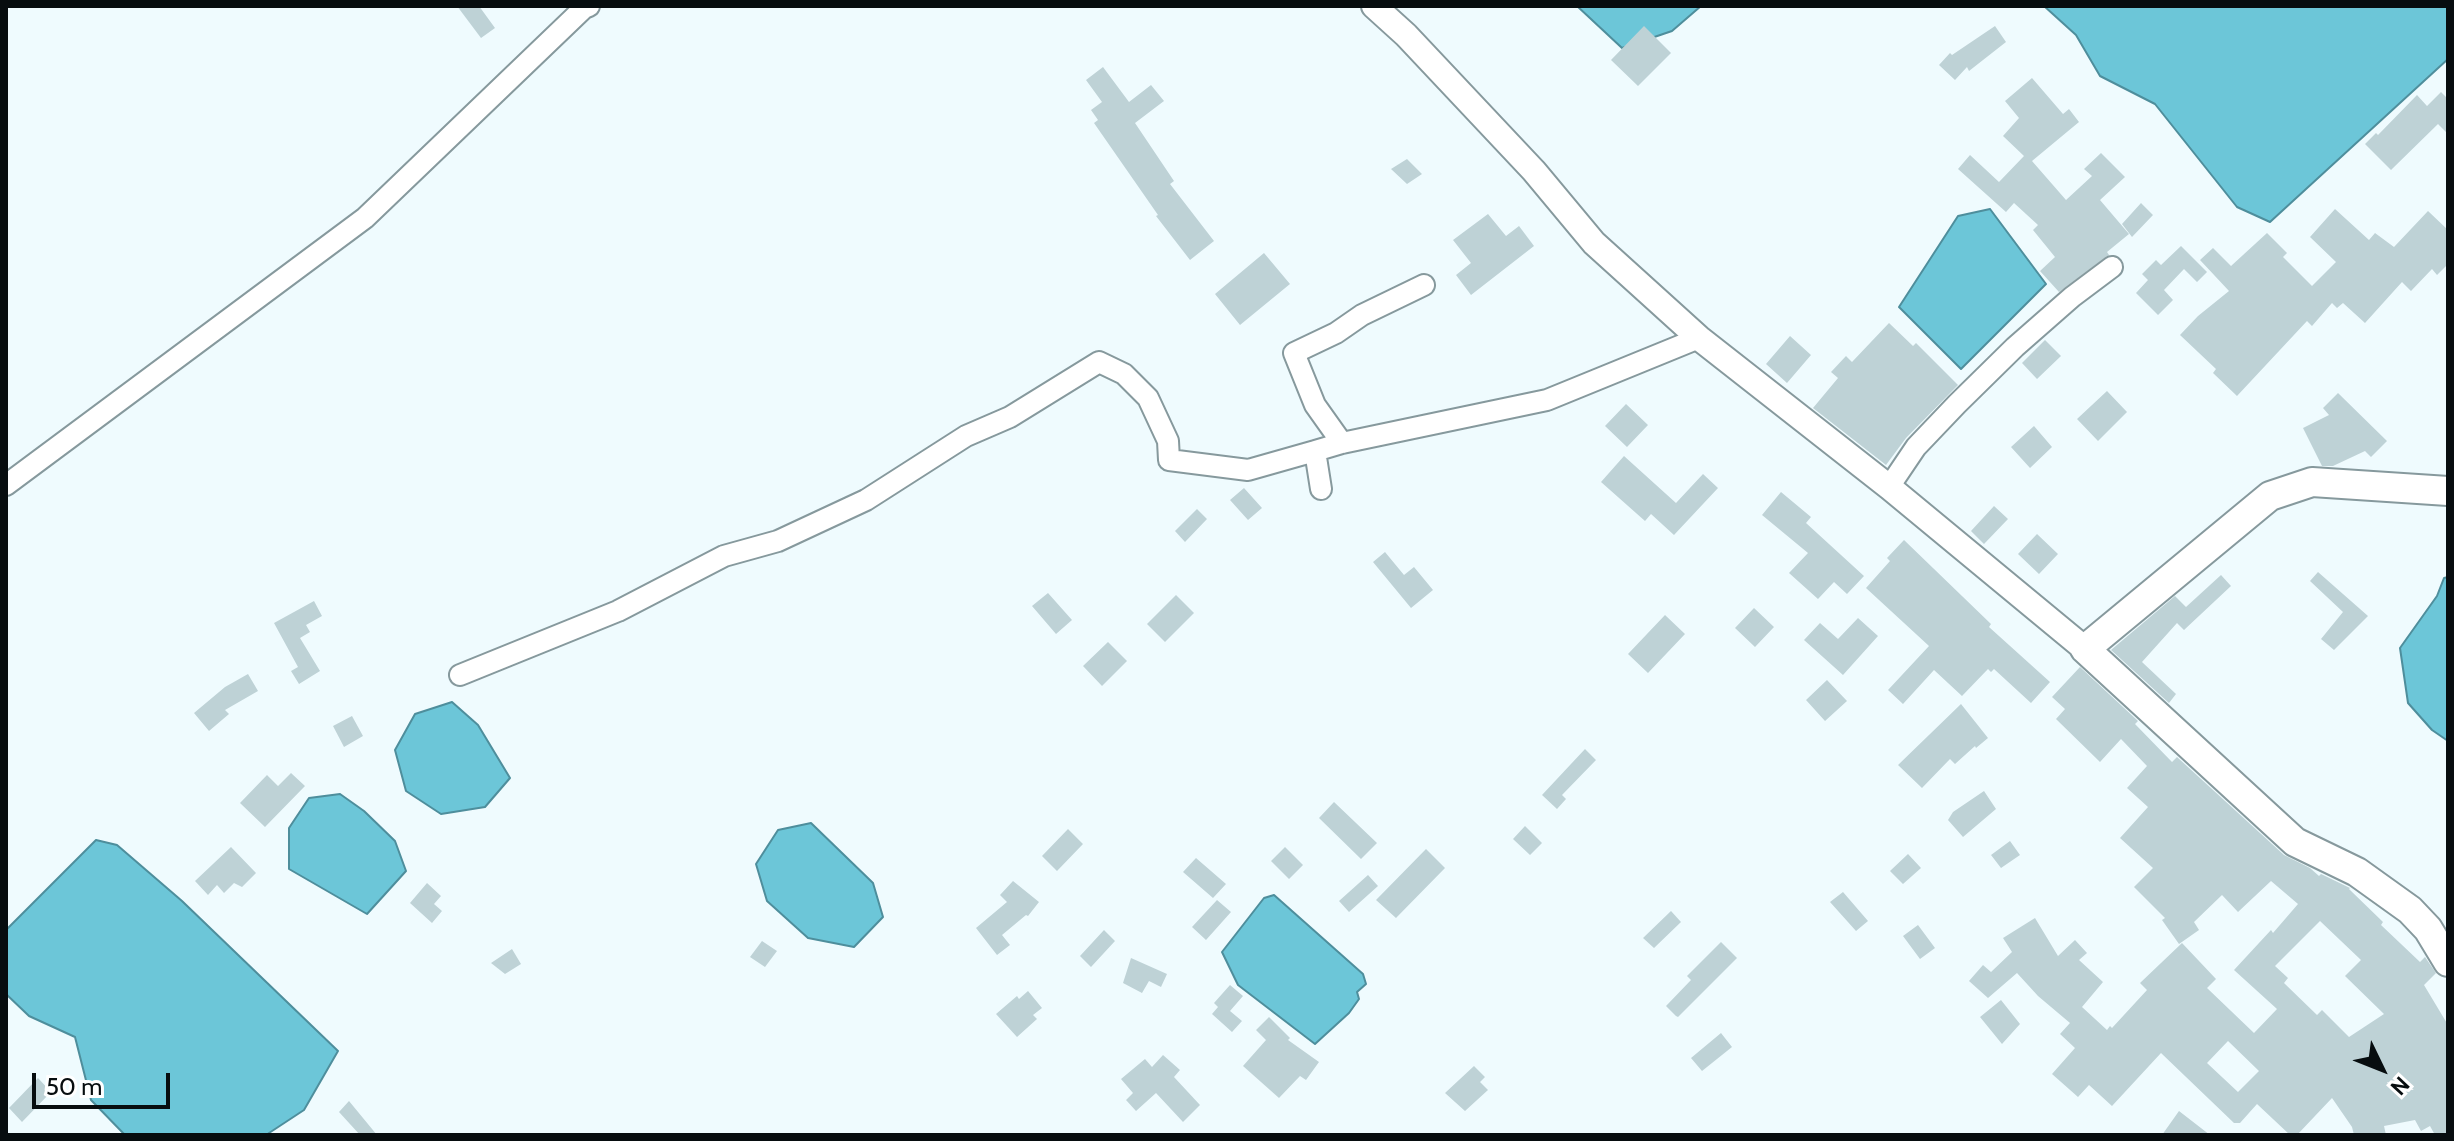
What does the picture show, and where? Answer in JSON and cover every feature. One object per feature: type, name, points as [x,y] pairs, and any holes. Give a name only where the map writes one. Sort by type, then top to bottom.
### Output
[{"type":"main road","points":[[2448,491],[2312,482],[2270,496],[2085,649],[2295,842],[2357,872],[2410,910],[2428,929],[2448,962]]},
{"type":"street","points":[[6,485],[365,218],[589,6]]},
{"type":"street","points":[[1374,6],[1406,35],[1534,171],[1594,243],[1699,338],[1889,487],[2085,649]]},
{"type":"street","points":[[1889,487],[1916,447],[1957,404],[2015,347],[2112,267]]},
{"type":"street","points":[[1342,443],[1315,405],[1294,353],[1424,285]]},
{"type":"street","points":[[460,675],[618,611],[724,556],[778,541],[866,500],[966,436],[1010,417],[1099,362],[1124,374],[1148,398],[1168,441],[1169,460],[1248,470],[1342,443],[1547,400],[1699,338]]},
{"type":"street","points":[[1315,451],[1321,489]]},
{"type":"water","points":[[1577,6],[1701,6],[1672,31],[1622,48]]},
{"type":"water","points":[[2044,6],[2448,6],[2448,59],[2270,222],[2237,207],[2155,104],[2100,76],[2076,35]]},
{"type":"water","points":[[1990,209],[2046,284],[1961,369],[1899,307],[1958,216]]},
{"type":"water","points":[[2448,577],[2448,741],[2432,730],[2408,703],[2400,648],[2437,596],[2444,578]]},
{"type":"water","points":[[452,702],[478,725],[510,778],[485,807],[441,814],[406,791],[395,750],[415,714]]},
{"type":"water","points":[[340,794],[364,811],[395,841],[406,871],[367,914],[289,869],[289,828],[309,798]]},
{"type":"water","points":[[811,823],[873,883],[883,917],[854,947],[808,938],[767,901],[756,864],[778,830]]},
{"type":"water","points":[[96,840],[117,845],[182,901],[338,1051],[304,1110],[266,1135],[125,1135],[91,1100],[75,1037],[29,1016],[6,994],[6,930]]},
{"type":"water","points":[[1274,895],[1363,974],[1366,984],[1357,992],[1359,999],[1349,1013],[1315,1044],[1238,985],[1222,952],[1264,898]]},
{"type":"building","points":[[457,6],[479,6],[495,28],[481,38]]},
{"type":"building","points":[[1644,26],[1671,53],[1638,86],[1611,60]]},
{"type":"building","points":[[1995,26],[2006,42],[1969,71],[1967,67],[1955,80],[1939,65],[1950,53],[1952,55]]},
{"type":"building","points":[[1103,67],[1129,102],[1151,85],[1164,101],[1135,123],[1174,181],[1170,184],[1214,241],[1190,260],[1156,216],[1094,123],[1098,120],[1091,110],[1102,102],[1086,80]]},
{"type":"building","points":[[2032,78],[2063,114],[2069,109],[2079,122],[2032,161],[2066,200],[2092,176],[2084,169],[2101,153],[2125,177],[2100,200],[2129,234],[2107,252],[2109,255],[2059,292],[2040,271],[2055,257],[2033,230],[2038,225],[2014,203],[2006,212],[1958,169],[1970,155],[1999,182],[2024,156],[2003,136],[2019,118],[2005,101]]},
{"type":"building","points":[[2441,92],[2448,99],[2448,134],[2438,124],[2391,170],[2365,144],[2417,95],[2427,106]]},
{"type":"building","points":[[1407,159],[1422,174],[1407,184],[1391,169]]},
{"type":"building","points":[[2141,203],[2153,215],[2132,237],[2122,224]]},
{"type":"building","points":[[2335,209],[2369,240],[2375,233],[2394,247],[2428,211],[2448,230],[2448,264],[2437,275],[2432,269],[2411,291],[2402,282],[2365,323],[2343,303],[2337,308],[2332,303],[2312,326],[2307,321],[2237,396],[2213,373],[2216,369],[2180,335],[2229,291],[2200,260],[2213,248],[2231,266],[2267,233],[2287,253],[2283,257],[2312,286],[2336,262],[2310,237]]},
{"type":"building","points":[[1488,214],[1506,236],[1519,226],[1534,246],[1471,295],[1456,275],[1471,263],[1453,240]]},
{"type":"building","points":[[2181,246],[2207,272],[2197,282],[2184,269],[2164,290],[2173,300],[2158,315],[2136,293],[2148,280],[2142,274],[2156,260],[2161,265]]},
{"type":"building","points":[[1264,253],[1290,284],[1240,325],[1215,294]]},
{"type":"building","points":[[1889,323],[1913,346],[1916,343],[1958,385],[1906,438],[1886,465],[1813,408],[1838,378],[1831,372],[1846,356],[1852,362]]},
{"type":"building","points":[[1790,336],[1811,355],[1787,383],[1766,364]]},
{"type":"building","points":[[2045,340],[2061,356],[2037,379],[2022,363]]},
{"type":"building","points":[[2107,391],[2127,412],[2098,441],[2077,419]]},
{"type":"building","points":[[2338,393],[2387,441],[2371,457],[2365,451],[2333,466],[2322,466],[2303,428],[2329,415],[2323,408]]},
{"type":"building","points":[[1626,404],[1648,425],[1627,447],[1605,426]]},
{"type":"building","points":[[2034,426],[2052,447],[2030,468],[2011,447]]},
{"type":"building","points":[[1624,456],[1676,503],[1703,474],[1718,488],[1674,535],[1651,514],[1645,521],[1601,482]]},
{"type":"building","points":[[1244,488],[1262,508],[1248,520],[1230,500]]},
{"type":"building","points":[[1781,492],[1811,517],[1806,523],[1864,576],[1847,594],[1834,582],[1818,599],[1789,573],[1808,553],[1762,515]]},
{"type":"building","points":[[1994,506],[2008,519],[1984,544],[1971,531]]},
{"type":"building","points":[[1197,509],[1207,519],[1185,542],[1175,531]]},
{"type":"building","points":[[2037,534],[2058,554],[2039,574],[2018,554]]},
{"type":"building","points":[[1904,540],[1991,624],[1989,627],[2050,682],[2031,703],[1994,669],[1991,672],[1988,669],[1962,696],[1934,670],[1903,704],[1888,690],[1929,646],[1866,588]]},
{"type":"building","points":[[1385,552],[1404,575],[1414,567],[1433,590],[1411,608],[1373,562]]},
{"type":"building","points":[[2318,572],[2368,616],[2334,650],[2321,639],[2343,612],[2310,581]]},
{"type":"building","points":[[2221,575],[2231,586],[2184,630],[2177,623],[2142,662],[2176,694],[2169,703],[2111,650],[2175,596],[2186,607]]},
{"type":"building","points":[[1048,593],[1072,620],[1056,634],[1032,606]]},
{"type":"building","points":[[1176,595],[1194,613],[1165,642],[1147,624]]},
{"type":"building","points":[[314,601],[322,616],[306,625],[310,632],[300,638],[320,671],[299,684],[291,671],[298,667],[274,623]]},
{"type":"building","points":[[1754,608],[1774,627],[1755,647],[1735,628]]},
{"type":"building","points":[[1665,615],[1685,634],[1648,673],[1628,654]]},
{"type":"building","points":[[1858,618],[1878,636],[1843,675],[1804,640],[1820,623],[1838,639]]},
{"type":"building","points":[[1108,642],[1127,661],[1102,686],[1083,666]]},
{"type":"building","points":[[2080,667],[2138,721],[2135,724],[2172,762],[2177,757],[2284,855],[2319,876],[2321,874],[2350,888],[2383,922],[2381,925],[2420,962],[2425,957],[2436,973],[2424,985],[2448,1025],[2448,1135],[2435,1135],[2430,1126],[2421,1131],[2415,1120],[2384,1126],[2386,1135],[2354,1135],[2332,1098],[2297,1135],[2290,1135],[2257,1104],[2240,1123],[2234,1123],[2161,1053],[2112,1106],[2089,1085],[2078,1097],[2052,1074],[2075,1048],[2060,1034],[2070,1023],[2017,973],[1988,998],[1969,981],[1983,965],[1991,972],[2012,952],[2003,938],[2035,918],[2058,956],[2075,940],[2087,953],[2079,960],[2103,982],[2082,1007],[2107,1030],[2147,990],[2140,983],[2182,943],[2216,979],[2207,988],[2254,1033],[2277,1009],[2234,970],[2298,904],[2271,881],[2238,912],[2222,895],[2194,922],[2199,930],[2179,944],[2162,920],[2165,918],[2134,887],[2153,868],[2120,838],[2148,807],[2127,788],[2147,766],[2121,739],[2100,762],[2056,719],[2065,709],[2052,697]],"holes":[[[2320,921],[2361,960],[2345,976],[2384,1014],[2349,1037],[2322,1010],[2317,1015],[2284,983],[2288,978],[2275,966]],[[2228,1041],[2259,1071],[2238,1092],[2207,1063]]]},
{"type":"building","points":[[248,674],[258,691],[225,710],[229,714],[209,731],[194,713],[225,687]]},
{"type":"building","points":[[1827,680],[1847,701],[1825,721],[1806,700]]},
{"type":"building","points":[[1961,704],[1988,738],[1955,764],[1950,759],[1922,788],[1898,765]]},
{"type":"building","points":[[352,716],[363,736],[344,747],[333,726]]},
{"type":"building","points":[[1585,749],[1596,760],[1562,795],[1566,799],[1557,809],[1542,795]]},
{"type":"building","points":[[291,773],[305,786],[265,827],[240,803],[267,775],[278,786]]},
{"type":"building","points":[[1984,791],[1996,809],[1963,837],[1948,820],[1953,812]]},
{"type":"building","points":[[1334,802],[1377,843],[1361,859],[1319,818]]},
{"type":"building","points":[[1525,826],[1542,843],[1530,855],[1513,839]]},
{"type":"building","points":[[1068,829],[1083,844],[1057,871],[1042,856]]},
{"type":"building","points":[[2010,841],[2020,855],[2001,868],[1991,855]]},
{"type":"building","points":[[231,847],[256,873],[242,887],[234,883],[224,893],[217,885],[208,895],[195,881]]},
{"type":"building","points":[[1285,847],[1303,865],[1289,879],[1271,861]]},
{"type":"building","points":[[1426,849],[1445,868],[1396,918],[1376,900]]},
{"type":"building","points":[[1908,854],[1921,868],[1903,884],[1890,871]]},
{"type":"building","points":[[1196,858],[1226,884],[1213,898],[1183,872]]},
{"type":"building","points":[[1368,875],[1378,886],[1349,912],[1339,901]]},
{"type":"building","points":[[1013,881],[1039,902],[1028,916],[1002,935],[1010,945],[997,955],[976,928],[1007,902],[1000,895]]},
{"type":"building","points":[[427,883],[441,896],[434,904],[442,911],[432,923],[410,903]]},
{"type":"building","points":[[1843,892],[1868,921],[1856,931],[1830,902]]},
{"type":"building","points":[[1217,900],[1231,912],[1206,940],[1192,927]]},
{"type":"building","points":[[1671,911],[1681,922],[1654,948],[1643,938]]},
{"type":"building","points":[[1918,925],[1935,948],[1920,959],[1903,936]]},
{"type":"building","points":[[1104,930],[1115,941],[1091,967],[1080,956]]},
{"type":"building","points":[[762,941],[777,951],[765,967],[750,957]]},
{"type":"building","points":[[1721,942],[1737,958],[1676,1016],[1666,1006],[1691,980],[1687,976]]},
{"type":"building","points":[[512,949],[521,964],[505,974],[491,963]]},
{"type":"building","points":[[1131,958],[1167,974],[1161,987],[1149,981],[1142,993],[1123,983]]},
{"type":"building","points":[[1230,985],[1243,996],[1230,1011],[1242,1021],[1232,1032],[1212,1014],[1218,1007],[1214,1003]]},
{"type":"building","points":[[1028,991],[1042,1008],[1033,1015],[1037,1019],[1017,1037],[996,1014]]},
{"type":"building","points":[[2001,1000],[2020,1024],[2002,1044],[1980,1017]]},
{"type":"building","points":[[1269,1017],[1290,1038],[1288,1040],[1319,1062],[1306,1080],[1300,1076],[1279,1098],[1243,1066],[1266,1040],[1256,1030]]},
{"type":"building","points":[[1721,1033],[1732,1047],[1702,1071],[1691,1058]]},
{"type":"building","points":[[1163,1055],[1180,1070],[1174,1077],[1200,1105],[1183,1122],[1156,1093],[1136,1111],[1126,1100],[1133,1093],[1121,1079],[1145,1059],[1152,1067]]},
{"type":"building","points":[[1474,1066],[1485,1077],[1480,1082],[1488,1090],[1465,1111],[1445,1093]]},
{"type":"building","points":[[38,1078],[51,1092],[22,1122],[9,1108]]},
{"type":"building","points":[[349,1101],[377,1135],[360,1135],[339,1112]]},
{"type":"building","points":[[2179,1111],[2210,1135],[2162,1135]]}]
